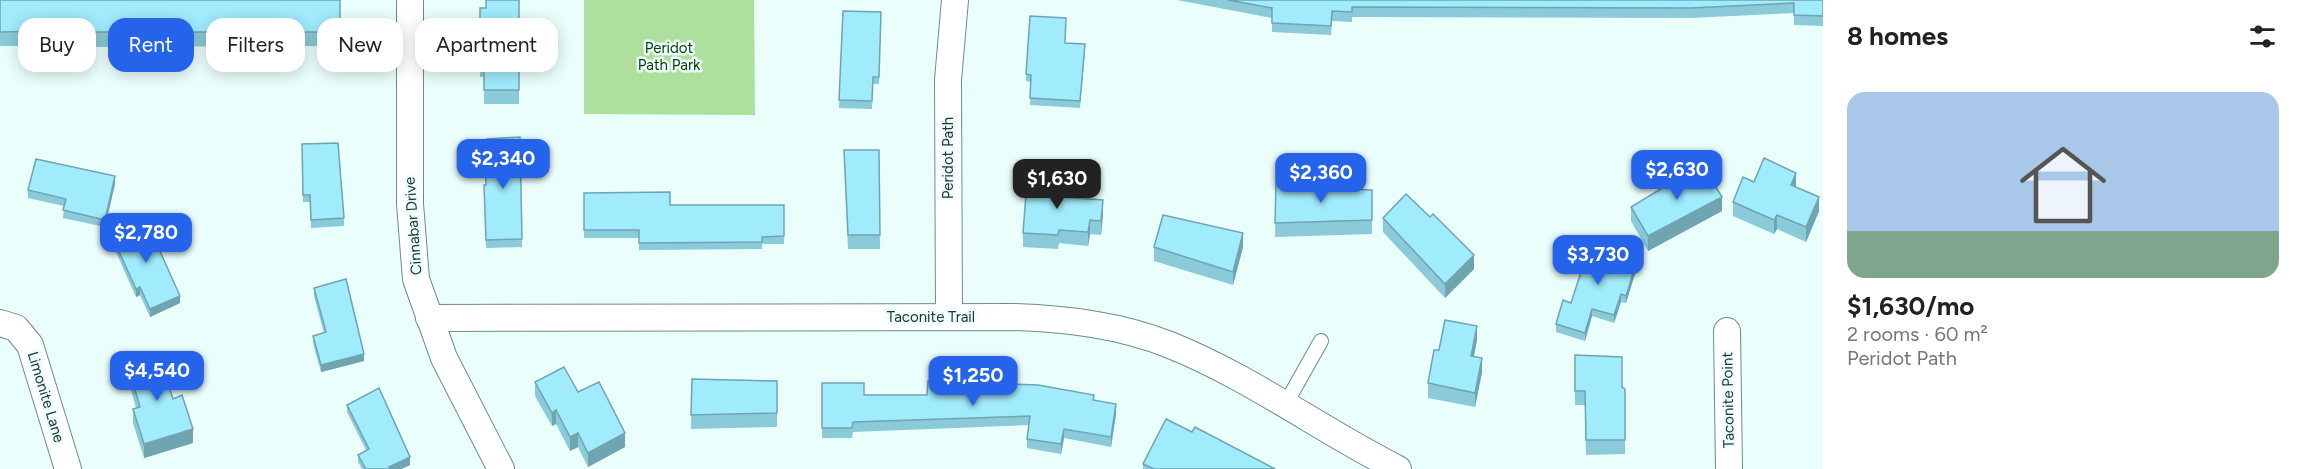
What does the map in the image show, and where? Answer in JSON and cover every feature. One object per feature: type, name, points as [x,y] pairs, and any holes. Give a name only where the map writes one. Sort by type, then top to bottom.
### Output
[{"type":"street","name":"Cinnabar Drive","points":[[410,0],[411,225],[416,279],[448,368],[501,469]]},
{"type":"street","name":"Peridot Path","points":[[949,317],[948,80],[955,0]]},
{"type":"street","name":"Taconite Trail","points":[[429,318],[949,317],[1058,319],[1140,335],[1197,356],[1398,469]]},
{"type":"street","name":"Limonite Lane","points":[[8,326],[30,345],[68,469]]},
{"type":"street","name":"Taconite Point","points":[[1727,331],[1729,469]]},
{"type":"lane","points":[[1285,405],[1321,341]]},
{"type":"green space","name":"Peridot Path Park","points":[[584,0],[754,0],[755,115],[584,114]]},
{"type":"building","points":[[0,0],[340,0],[340,18],[317,18],[317,32],[305,32],[305,18],[206,18],[206,32],[194,32],[194,18],[108,18],[108,32],[96,32],[96,18],[18,18],[18,32],[0,32]]},
{"type":"building","points":[[486,0],[519,0],[519,18],[480,18],[480,8],[486,8]]},
{"type":"building","points":[[1228,0],[1823,0],[1823,16],[1794,15],[1794,3],[1690,8],[1352,7],[1352,12],[1332,11],[1331,26],[1272,23],[1272,8]]},
{"type":"building","points":[[843,11],[881,12],[879,77],[873,77],[872,101],[839,100]]},
{"type":"building","points":[[1030,16],[1066,18],[1065,43],[1085,44],[1080,101],[1030,98],[1031,75],[1026,74]]},
{"type":"building","points":[[484,72],[519,72],[519,90],[484,90]]},
{"type":"building","points":[[520,137],[522,239],[486,240],[484,185],[486,185],[485,161],[488,161],[487,139]]},
{"type":"building","points":[[338,143],[344,218],[311,220],[310,195],[303,195],[302,144]]},
{"type":"building","points":[[844,150],[879,150],[880,235],[848,235]]},
{"type":"building","points":[[1764,158],[1796,173],[1791,185],[1819,197],[1806,227],[1777,215],[1774,220],[1733,202],[1743,177],[1754,182]]},
{"type":"building","points":[[36,159],[115,176],[105,220],[63,210],[66,199],[28,190]]},
{"type":"building","points":[[1702,164],[1722,197],[1648,236],[1631,207]]},
{"type":"building","points":[[1027,181],[1061,183],[1060,197],[1103,200],[1101,221],[1090,220],[1088,232],[1059,230],[1058,235],[1023,233]]},
{"type":"building","points":[[1276,183],[1326,184],[1326,188],[1372,190],[1372,220],[1275,223]]},
{"type":"building","points":[[670,192],[670,205],[784,205],[784,236],[762,237],[762,242],[639,243],[639,230],[584,230],[584,193]]},
{"type":"building","points":[[1406,194],[1430,217],[1433,214],[1474,255],[1445,284],[1383,218]]},
{"type":"building","points":[[1163,215],[1243,233],[1233,272],[1154,247]]},
{"type":"building","points":[[146,220],[180,296],[150,309],[140,287],[136,289],[112,236]]},
{"type":"building","points":[[1595,241],[1638,256],[1626,296],[1621,294],[1614,315],[1592,309],[1585,333],[1556,324],[1563,300],[1571,303],[1589,247],[1592,248]]},
{"type":"building","points":[[346,279],[364,354],[321,365],[313,336],[326,332],[314,288]]},
{"type":"building","points":[[1445,320],[1477,326],[1471,356],[1482,358],[1475,393],[1428,383],[1434,350],[1439,350]]},
{"type":"building","points":[[159,355],[173,399],[182,395],[193,429],[144,444],[133,409],[140,407],[128,365]]},
{"type":"building","points":[[1575,355],[1622,357],[1622,387],[1625,389],[1625,440],[1586,440],[1585,391],[1575,391]]},
{"type":"building","points":[[564,367],[578,392],[599,382],[625,433],[588,453],[578,433],[570,437],[556,410],[552,413],[535,382]]},
{"type":"building","points":[[692,379],[777,381],[777,413],[691,415]]},
{"type":"building","points":[[928,381],[1038,385],[1094,395],[1093,400],[1116,404],[1111,437],[1064,429],[1061,444],[1027,439],[1030,416],[853,422],[852,428],[822,428],[822,383],[864,383],[864,395],[927,395]]},
{"type":"building","points":[[379,388],[410,457],[389,467],[390,469],[366,469],[358,455],[369,449],[347,405]]},
{"type":"building","points":[[1166,419],[1192,432],[1195,427],[1275,469],[1154,469],[1143,464]]}]
